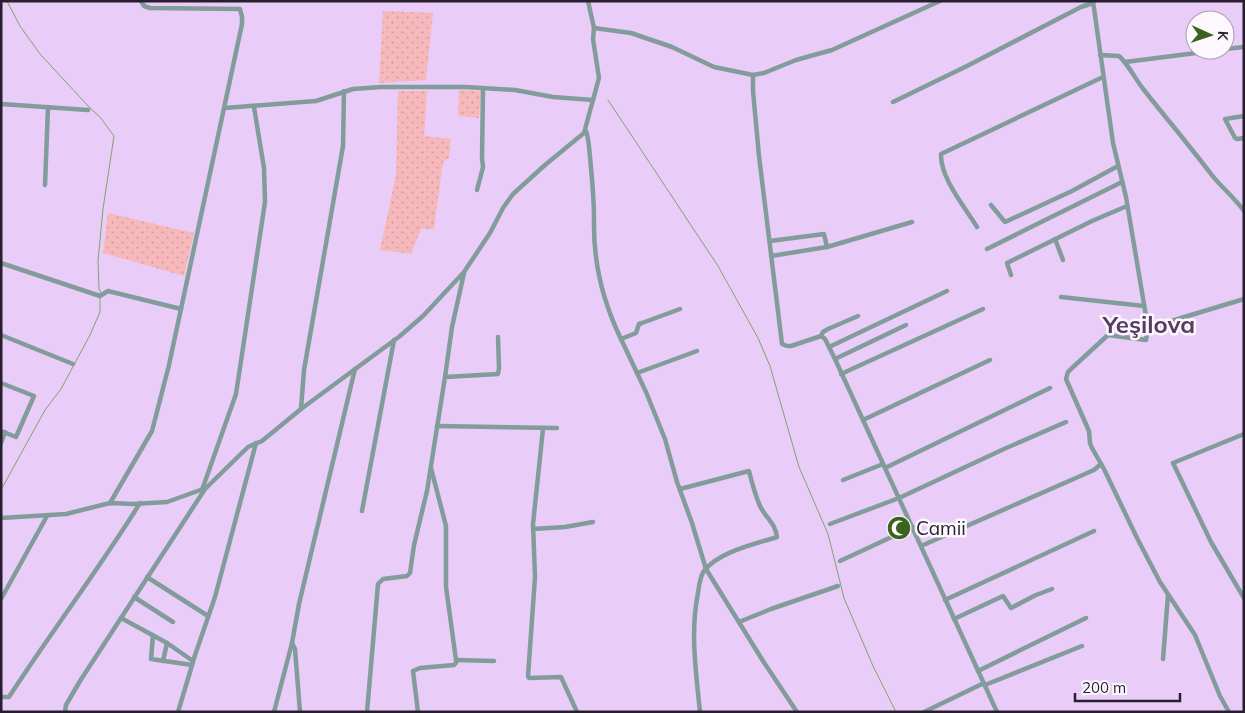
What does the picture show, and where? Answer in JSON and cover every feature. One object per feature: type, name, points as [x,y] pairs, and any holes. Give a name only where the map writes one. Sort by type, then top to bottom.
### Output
[{"type":"street","points":[[110,503],[152,431],[169,365],[225,108],[240,38],[242,17],[240,9],[232,7],[150,8],[144,6],[141,1]]},
{"type":"street","points":[[65,712],[66,705],[204,489],[248,447],[262,441],[423,316],[464,272],[513,194],[545,164],[578,140],[585,130],[599,78],[593,39],[594,28],[588,1]]},
{"type":"street","points":[[594,28],[631,33],[672,47],[714,67],[753,75],[840,47],[940,1]]},
{"type":"street","points":[[894,102],[1093,2],[1118,166],[1127,206],[1148,328],[1146,340],[1108,335],[1072,368],[1066,376],[1089,431],[1090,443],[1137,538],[1168,594],[1195,635],[1220,696],[1229,712]]},
{"type":"street","points":[[1125,62],[1185,54]]},
{"type":"street","points":[[1100,55],[1119,56],[1125,62],[1143,89],[1191,147],[1212,176],[1238,202],[1244,211]]},
{"type":"street","points":[[753,75],[753,91],[782,344],[791,346],[822,336],[823,332],[828,329],[858,316]]},
{"type":"street","points":[[977,227],[955,194],[942,165],[940,154],[1103,77]]},
{"type":"street","points":[[225,108],[316,101],[344,91],[380,87],[450,86],[516,90],[553,97],[594,100]]},
{"type":"street","points":[[477,190],[483,167],[483,88]]},
{"type":"street","points":[[301,409],[304,370],[343,146],[344,91]]},
{"type":"street","points":[[1,104],[88,110]]},
{"type":"street","points":[[45,185],[48,107]]},
{"type":"street","points":[[204,489],[236,394],[266,202],[264,168],[254,107]]},
{"type":"street","points":[[1244,116],[1225,119],[1235,138],[1237,140],[1244,138]]},
{"type":"street","points":[[585,130],[588,135],[592,178],[598,272],[612,320],[666,439],[706,569],[796,712]]},
{"type":"street","points":[[991,205],[1005,222],[1072,191],[1118,166]]},
{"type":"street","points":[[987,249],[1122,182]]},
{"type":"street","points":[[1011,275],[1007,263],[1127,206]]},
{"type":"street","points":[[772,256],[827,247],[912,222]]},
{"type":"street","points":[[770,241],[824,234],[827,247]]},
{"type":"street","points":[[1055,239],[1063,260]]},
{"type":"street","points":[[1,262],[102,294],[108,291],[181,309]]},
{"type":"street","points":[[367,712],[378,584],[382,579],[402,578],[410,573],[414,544],[427,491],[452,327],[464,272]]},
{"type":"street","points":[[829,347],[947,291]]},
{"type":"street","points":[[1061,297],[1144,306]]},
{"type":"street","points":[[1148,328],[1244,300]]},
{"type":"street","points":[[842,374],[983,309]]},
{"type":"street","points":[[621,339],[636,333],[639,324],[680,310]]},
{"type":"street","points":[[835,359],[906,325]]},
{"type":"street","points":[[1,335],[73,364]]},
{"type":"street","points":[[822,336],[842,374],[997,712]]},
{"type":"street","points":[[444,377],[498,374],[500,368],[498,337]]},
{"type":"street","points":[[362,511],[394,340]]},
{"type":"street","points":[[637,373],[696,351]]},
{"type":"street","points":[[863,420],[990,360]]},
{"type":"street","points":[[274,712],[356,369]]},
{"type":"street","points":[[1,383],[34,396],[16,437],[3,432],[1,443]]},
{"type":"street","points":[[843,480],[884,466],[1050,388]]},
{"type":"street","points":[[830,524],[899,498],[1066,422]]},
{"type":"street","points":[[437,426],[557,428]]},
{"type":"street","points":[[543,429],[533,529],[535,577],[528,676],[529,678],[561,677],[577,712]]},
{"type":"street","points":[[1244,434],[1173,463],[1211,542],[1244,598]]},
{"type":"street","points":[[178,712],[208,616],[256,443]]},
{"type":"street","points":[[921,546],[1069,482],[1094,470],[1101,464]]},
{"type":"street","points":[[418,712],[413,670],[454,665],[456,660],[446,587],[446,526],[430,467]]},
{"type":"street","points":[[680,489],[749,471],[760,507],[777,532],[777,537],[745,547],[718,559],[703,572],[699,584],[693,628],[700,712]]},
{"type":"street","points":[[1,518],[66,514],[110,503],[167,502],[204,489]]},
{"type":"street","points":[[1,696],[9,697],[40,648],[114,545],[140,503]]},
{"type":"street","points":[[1,599],[47,516]]},
{"type":"street","points":[[533,529],[565,527],[593,522]]},
{"type":"street","points":[[840,561],[913,527]]},
{"type":"street","points":[[945,600],[1094,531]]},
{"type":"street","points":[[147,577],[208,616]]},
{"type":"street","points":[[739,622],[838,586]]},
{"type":"street","points":[[954,619],[1003,596],[1011,608],[1052,589]]},
{"type":"street","points":[[1163,658],[1168,594]]},
{"type":"street","points":[[134,598],[173,622]]},
{"type":"street","points":[[121,618],[167,643],[193,663]]},
{"type":"street","points":[[978,671],[1086,618]]},
{"type":"street","points":[[153,635],[151,659],[193,663]]},
{"type":"street","points":[[292,642],[295,649],[300,712]]},
{"type":"street","points":[[163,661],[167,643]]},
{"type":"street","points":[[924,712],[984,684],[1082,646]]},
{"type":"street","points":[[456,660],[494,661]]},
{"type":"shaded area","points":[[383,11],[433,13],[426,80],[379,83]]},
{"type":"shaded area","points":[[459,90],[481,91],[479,118],[458,116]]},
{"type":"shaded area","points":[[398,91],[427,91],[424,136],[451,139],[449,158],[443,162],[434,229],[421,229],[411,254],[380,250],[396,175]]},
{"type":"shaded area","points":[[108,213],[194,233],[184,276],[103,253]]},
{"type":"waterway","points":[[7,1],[20,26],[40,54],[100,117],[114,136],[103,209],[98,261],[99,289],[101,293]]},
{"type":"waterway","points":[[608,100],[718,266],[758,338],[770,366],[799,467],[828,534],[844,598],[873,666],[896,712]]},
{"type":"waterway","points":[[1,490],[45,410],[61,389],[90,335],[100,312],[100,297]]},
{"type":"place","name":"Camii","points":[[899,528]]},
{"type":"district","name":"Yeşilova","points":[[1149,324]]}]
